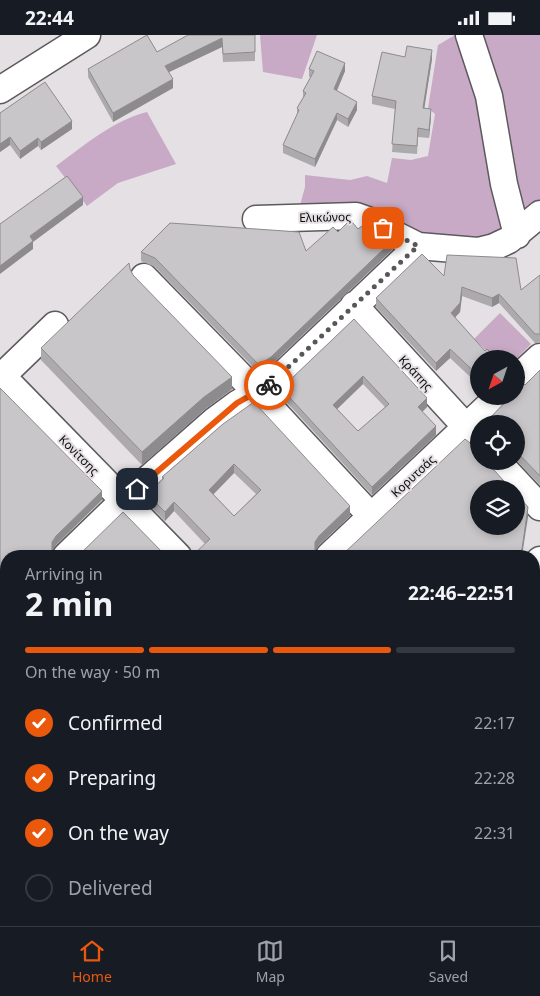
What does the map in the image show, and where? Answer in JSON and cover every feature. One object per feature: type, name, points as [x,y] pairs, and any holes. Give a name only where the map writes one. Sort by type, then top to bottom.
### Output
[{"type":"street","points":[[0,90],[87,35]]},
{"type":"street","points":[[469,35],[489,96],[504,184],[517,235]]},
{"type":"street","points":[[72,550],[124,500],[214,421],[237,403],[257,393],[280,377],[418,246],[478,251],[502,244],[517,235],[540,214]]},
{"type":"street","name":"Ελικώνος","points":[[256,219],[356,217],[373,222],[418,246]]},
{"type":"street","points":[[144,277],[257,393],[371,516]]},
{"type":"street","name":"Κράπης","points":[[354,305],[470,432]]},
{"type":"street","points":[[1,377],[55,325]]},
{"type":"street","points":[[525,371],[540,357]]},
{"type":"street","name":"Κονίτσης","points":[[1,377],[172,550]]},
{"type":"street","name":"Κορυτσάς","points":[[335,550],[371,516],[470,436]]},
{"type":"street","points":[[505,470],[540,507]]},
{"type":"shaded area","points":[[260,35],[317,35],[302,79],[263,72]]},
{"type":"shaded area","points":[[455,35],[460,35],[464,44],[507,231],[457,243],[299,209],[305,187],[305,175],[350,180],[367,176],[387,183],[392,158],[411,160],[428,156],[435,114],[428,108],[438,45]]},
{"type":"shaded area","points":[[479,35],[540,35],[540,203],[523,219]]},
{"type":"shaded area","points":[[147,112],[176,164],[118,183],[87,206],[56,166],[110,128],[122,121]]},
{"type":"shaded area","points":[[500,313],[531,344],[525,350],[486,350],[474,339]]},
{"type":"building","points":[[147,35],[157,52],[188,35],[255,35],[255,52],[223,54],[222,38],[165,66],[173,79],[113,113],[88,69]]},
{"type":"building","points":[[407,46],[432,50],[423,108],[431,109],[429,130],[418,128],[417,146],[392,144],[396,101],[372,96],[382,52],[405,57]]},
{"type":"building","points":[[317,51],[345,63],[334,89],[357,102],[348,119],[337,113],[315,159],[283,145],[299,110],[297,108],[306,93],[303,91],[314,71],[309,69]]},
{"type":"building","points":[[45,82],[72,121],[41,142],[38,138],[20,151],[10,137],[0,144],[0,113]]},
{"type":"building","points":[[67,176],[83,197],[30,236],[33,241],[0,266],[0,224]]},
{"type":"building","points":[[170,223],[299,232],[306,251],[333,227],[338,232],[347,223],[353,223],[358,229],[362,226],[367,227],[392,241],[271,357],[259,365],[155,258],[141,252]]},
{"type":"building","points":[[422,254],[444,276],[447,255],[516,258],[521,290],[540,275],[540,334],[535,334],[499,294],[492,298],[462,287],[460,303],[451,313],[484,350],[470,350],[470,368],[450,349],[436,363],[376,298]]},
{"type":"building","points":[[129,263],[133,275],[232,377],[204,397],[142,452],[41,348]]},
{"type":"building","points":[[354,319],[427,398],[418,407],[436,426],[372,487],[280,387],[290,380]],"holes":[[[363,376],[389,404],[358,431],[333,405]]]},
{"type":"building","points":[[540,370],[540,476],[525,460],[525,415],[493,415],[502,405],[525,405],[525,385]]},
{"type":"building","points":[[0,388],[102,491],[56,536],[52,542],[52,550],[0,550]]},
{"type":"building","points":[[254,402],[350,506],[319,536],[315,542],[315,550],[198,550],[210,539],[174,502],[165,512],[147,494],[164,478],[162,477],[223,424]],"holes":[[[234,464],[261,490],[234,516],[209,490]]]},
{"type":"building","points":[[465,439],[470,443],[470,470],[494,470],[503,480],[470,480],[470,535],[524,535],[521,550],[347,550]]},
{"type":"building","points":[[525,504],[528,507],[525,528]]},
{"type":"building","points":[[123,512],[160,550],[84,550]]},
{"type":"way so far","points":[[269,385],[280,377],[418,246],[383,228]]},
{"type":"route","points":[[137,489],[237,403],[269,385]]}]
